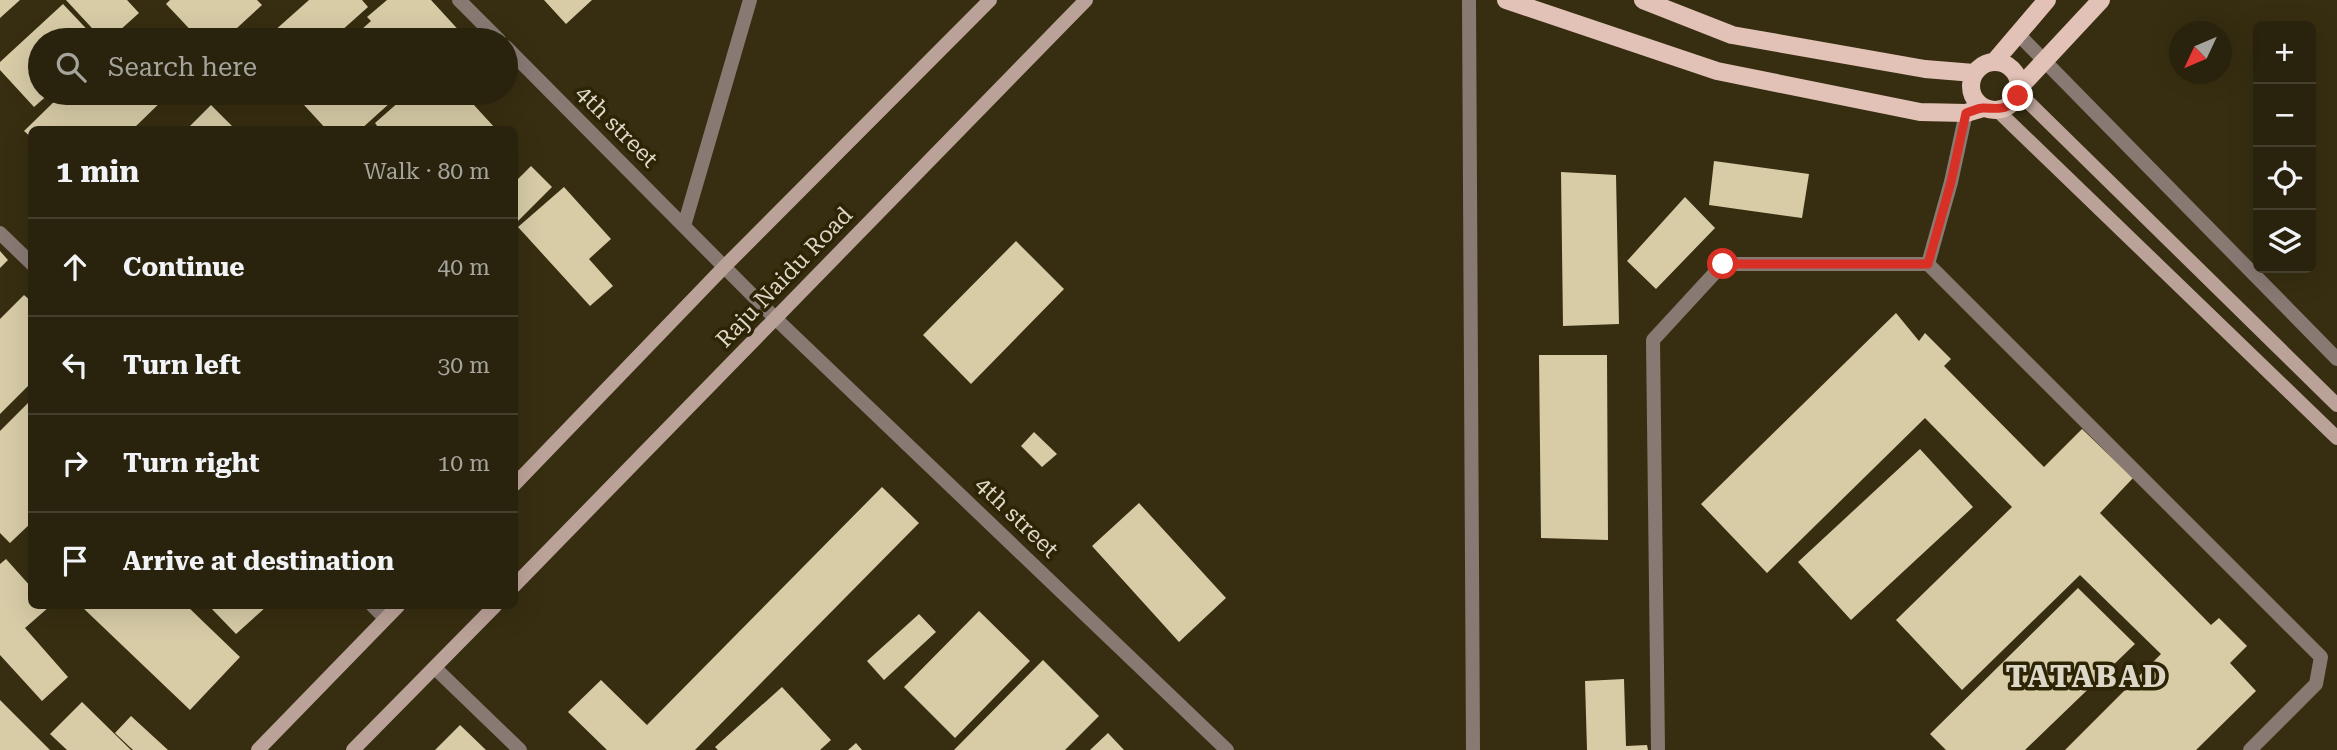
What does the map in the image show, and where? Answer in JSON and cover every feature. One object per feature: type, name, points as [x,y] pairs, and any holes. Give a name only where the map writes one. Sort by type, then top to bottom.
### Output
[{"type":"main road","points":[[518,481],[990,0]]},
{"type":"main road","name":"Raju Naidu Road","points":[[518,582],[1086,0]]},
{"type":"main road","points":[[1506,0],[1717,71],[1920,112],[1982,111],[2013,102],[2019,90],[2101,0]]},
{"type":"main road","points":[[1643,0],[1732,35],[1925,69],[1974,73]]},
{"type":"main road","points":[[2047,0],[1993,62],[1979,67],[1974,73],[1970,88],[1976,103],[2168,275],[2337,438]]},
{"type":"main road","points":[[1993,62],[2009,66],[2018,79],[2019,90],[2337,405]]},
{"type":"main road","points":[[2168,275],[2186,256]]},
{"type":"main road","points":[[258,750],[395,609]]},
{"type":"main road","points":[[354,750],[492,609]]},
{"type":"street","points":[[459,0],[487,28]]},
{"type":"street","points":[[684,226],[750,0]]},
{"type":"street","points":[[1469,0],[1473,750]]},
{"type":"street","points":[[2018,34],[2337,359]]},
{"type":"street","name":"4th street","points":[[518,59],[775,318],[1227,750]]},
{"type":"street","points":[[1928,264],[1951,182],[1982,111]]},
{"type":"street","points":[[0,233],[28,260]]},
{"type":"street","points":[[1658,750],[1653,340],[1723,264],[1928,264],[2321,657],[2316,684],[2250,750]]},
{"type":"street","points":[[376,609],[385,618]]},
{"type":"street","points":[[435,668],[520,750]]},
{"type":"building","points":[[0,0],[20,0],[0,18]]},
{"type":"building","points":[[66,0],[127,0],[139,13],[122,28],[92,28]]},
{"type":"building","points":[[170,0],[257,0],[262,5],[237,28],[189,28],[166,4]]},
{"type":"building","points":[[309,0],[362,0],[368,7],[344,28],[278,28]]},
{"type":"building","points":[[387,0],[431,0],[457,28],[363,28],[371,21],[367,17]]},
{"type":"building","points":[[544,0],[592,0],[566,24]]},
{"type":"building","points":[[63,4],[86,28],[37,28]]},
{"type":"building","points":[[28,36],[28,100],[0,70],[0,62]]},
{"type":"building","points":[[51,105],[158,105],[136,126],[29,126]]},
{"type":"building","points":[[211,105],[232,126],[190,126]]},
{"type":"building","points":[[304,105],[388,105],[364,126],[323,126]]},
{"type":"building","points":[[395,105],[474,105],[493,126],[377,126],[375,123]]},
{"type":"building","points":[[1714,161],[1809,174],[1802,218],[1709,205]]},
{"type":"building","points":[[531,166],[552,187],[518,221],[518,179]]},
{"type":"building","points":[[1561,172],[1616,175],[1619,324],[1563,326]]},
{"type":"building","points":[[564,187],[611,239],[589,259],[613,286],[590,306],[518,227]]},
{"type":"building","points":[[1685,197],[1715,228],[1656,289],[1627,261]]},
{"type":"building","points":[[1016,241],[1064,289],[971,384],[923,335]]},
{"type":"building","points":[[0,251],[8,260],[0,268]]},
{"type":"building","points":[[24,295],[28,298],[28,386],[0,414],[0,319]]},
{"type":"building","points":[[1896,313],[1919,341],[1925,333],[1951,359],[1944,366],[2044,467],[2082,429],[2133,478],[2100,513],[2211,625],[2219,618],[2247,646],[2230,663],[2256,691],[2196,750],[2065,750],[2161,654],[2080,575],[1962,690],[1896,620],[2012,507],[1925,418],[1767,573],[1701,504]]},
{"type":"building","points":[[1539,355],[1607,355],[1608,540],[1541,538]]},
{"type":"building","points":[[28,403],[28,526],[10,543],[0,533],[0,431]]},
{"type":"building","points":[[1034,432],[1057,454],[1042,467],[1021,446]]},
{"type":"building","points":[[1920,449],[1973,507],[1851,620],[1798,562]]},
{"type":"building","points":[[882,487],[919,523],[695,750],[607,750],[568,712],[601,680],[647,725]]},
{"type":"building","points":[[1139,503],[1226,598],[1179,642],[1092,546]]},
{"type":"building","points":[[6,559],[28,584],[28,609],[47,609],[25,628],[68,677],[42,701],[0,655],[0,564]]},
{"type":"building","points":[[2078,588],[2135,644],[2025,750],[1946,750],[1930,734]]},
{"type":"building","points":[[84,609],[190,609],[240,657],[190,710]]},
{"type":"building","points":[[212,609],[264,609],[236,634]]},
{"type":"building","points":[[979,611],[1030,661],[955,738],[904,687]]},
{"type":"building","points":[[919,614],[936,632],[884,680],[867,661]]},
{"type":"building","points":[[1043,660],[1099,716],[1065,750],[954,750]]},
{"type":"building","points":[[1624,679],[1626,746],[1647,745],[1648,750],[1587,750],[1585,681]]},
{"type":"building","points":[[782,687],[831,740],[820,750],[718,750],[715,747]]},
{"type":"building","points":[[0,700],[50,750],[0,750]]},
{"type":"building","points":[[82,702],[131,750],[67,750],[50,734]]},
{"type":"building","points":[[131,716],[168,750],[133,750],[115,733]]},
{"type":"building","points":[[460,725],[486,750],[435,750]]},
{"type":"building","points":[[1108,733],[1124,750],[1090,750]]},
{"type":"building","points":[[856,743],[862,750],[848,750]]},
{"type":"district","name":"TATABAD","points":[[2087,677]]},
{"type":"route","points":[[1723,264],[1928,264],[1951,182],[1966,113],[1983,108],[1998,111],[2006,108],[2018,96]]}]
